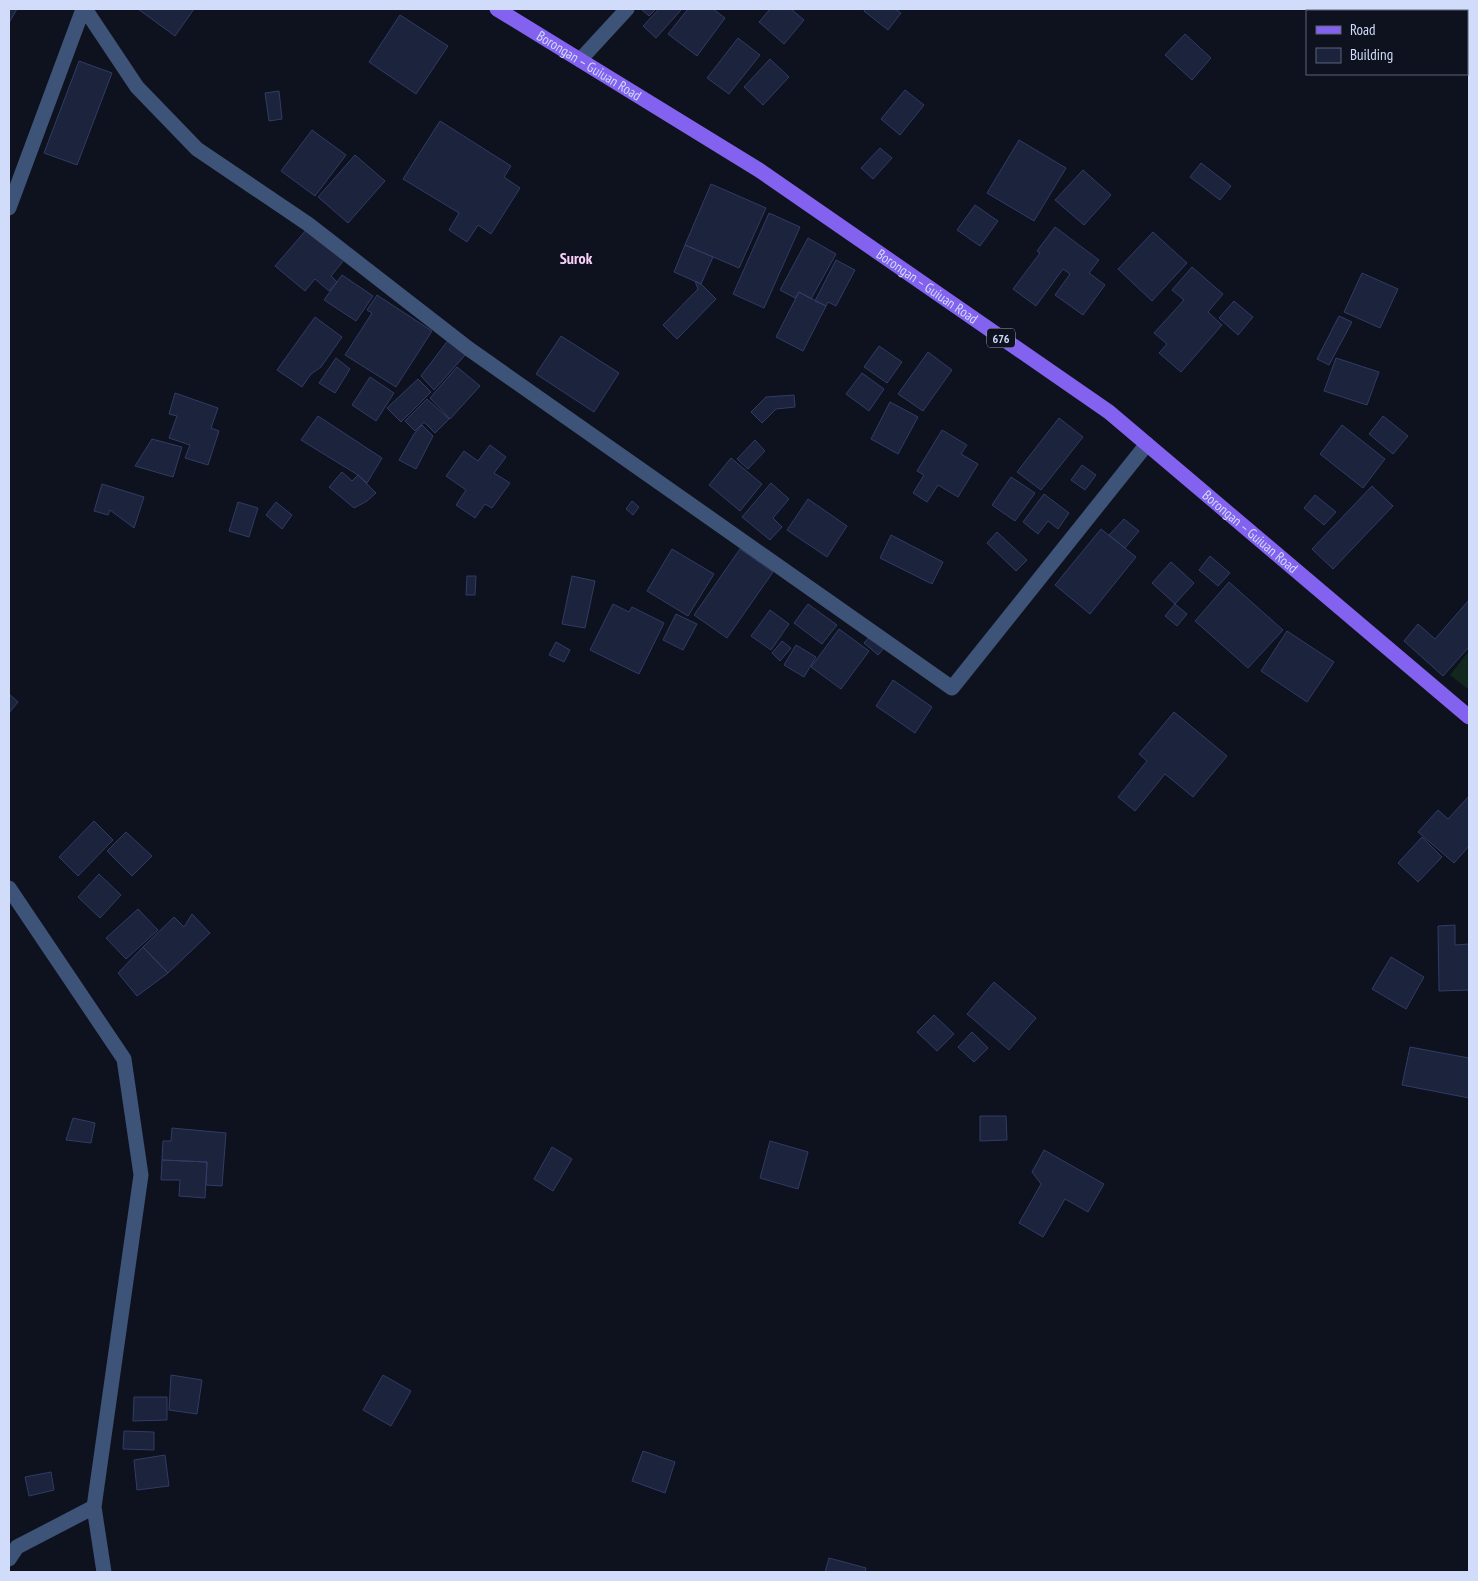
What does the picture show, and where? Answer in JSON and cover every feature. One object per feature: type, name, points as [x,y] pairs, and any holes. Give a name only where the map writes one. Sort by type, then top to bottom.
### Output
[{"type":"main road","name":"Borongan – Guiuan Road","points":[[497,9],[759,170],[1109,412],[1469,717]]},
{"type":"street","points":[[9,208],[84,9]]},
{"type":"street","points":[[84,9],[137,87],[197,149],[308,224],[391,290],[477,354],[952,688],[1147,444]]},
{"type":"street","points":[[580,60],[626,9]]},
{"type":"street","points":[[9,888],[124,1059],[141,1175],[94,1508],[104,1572]]},
{"type":"street","points":[[9,1558],[17,1547],[94,1508]]},
{"type":"green space","points":[[1469,651],[1469,690],[1450,675]]},
{"type":"building","points":[[9,9],[17,9],[9,23]]},
{"type":"building","points":[[138,9],[194,9],[175,36]]},
{"type":"building","points":[[641,9],[656,9],[649,16]]},
{"type":"building","points":[[659,9],[681,10],[656,38],[643,26]]},
{"type":"building","points":[[688,9],[713,9],[725,18],[697,56],[668,34]]},
{"type":"building","points":[[770,9],[791,9],[804,20],[784,44],[759,22]]},
{"type":"building","points":[[865,9],[895,9],[901,13],[888,30],[864,11]]},
{"type":"building","points":[[400,15],[448,46],[416,94],[369,62]]},
{"type":"building","points":[[1185,34],[1211,58],[1192,80],[1165,55]]},
{"type":"building","points":[[738,38],[760,55],[729,94],[707,78]]},
{"type":"building","points":[[770,59],[789,77],[763,105],[744,87]]},
{"type":"building","points":[[79,61],[112,73],[77,165],[44,153]]},
{"type":"building","points":[[905,90],[924,105],[900,135],[881,119]]},
{"type":"building","points":[[279,91],[282,119],[269,121],[265,93]]},
{"type":"building","points":[[440,121],[511,166],[504,177],[520,188],[491,234],[478,225],[467,242],[449,230],[459,213],[403,179]]},
{"type":"building","points":[[312,130],[346,155],[315,196],[281,171]]},
{"type":"building","points":[[1019,140],[1066,168],[1034,221],[987,193]]},
{"type":"building","points":[[880,148],[892,158],[873,179],[861,168]]},
{"type":"building","points":[[355,155],[385,181],[348,223],[318,197]]},
{"type":"building","points":[[1201,163],[1231,186],[1220,200],[1190,177]]},
{"type":"building","points":[[1083,170],[1111,195],[1084,225],[1055,200]]},
{"type":"building","points":[[711,184],[766,208],[739,268],[685,245]]},
{"type":"building","points":[[975,205],[998,221],[980,246],[957,230]]},
{"type":"building","points":[[769,213],[800,227],[764,308],[733,294]]},
{"type":"building","points":[[1055,227],[1099,260],[1089,273],[1105,285],[1083,315],[1055,295],[1070,274],[1063,269],[1036,306],[1013,289],[1040,253],[1037,251]]},
{"type":"building","points":[[307,229],[344,260],[331,276],[337,282],[329,291],[315,279],[305,291],[275,266]]},
{"type":"building","points":[[1153,232],[1187,263],[1152,301],[1118,269]]},
{"type":"building","points":[[808,238],[836,254],[811,299],[799,292],[795,298],[780,290]]},
{"type":"building","points":[[685,245],[713,257],[701,284],[674,272]]},
{"type":"building","points":[[836,260],[855,270],[836,306],[828,302],[826,306],[815,301]]},
{"type":"building","points":[[1192,267],[1223,294],[1208,312],[1222,325],[1181,372],[1159,353],[1167,344],[1154,333],[1184,300],[1172,290]]},
{"type":"building","points":[[1362,273],[1398,289],[1380,328],[1344,312]]},
{"type":"building","points":[[342,275],[373,296],[356,321],[324,300]]},
{"type":"building","points":[[695,281],[701,284],[716,299],[677,339],[663,325],[698,289]]},
{"type":"building","points":[[799,292],[826,306],[803,351],[776,337]]},
{"type":"building","points":[[377,295],[432,331],[396,387],[345,355],[372,313],[367,310]]},
{"type":"building","points":[[1234,301],[1253,317],[1238,335],[1219,318]]},
{"type":"building","points":[[1339,316],[1352,322],[1329,365],[1317,359]]},
{"type":"building","points":[[315,317],[342,337],[321,367],[311,374],[302,387],[277,370]]},
{"type":"building","points":[[561,336],[619,373],[594,412],[536,374]]},
{"type":"building","points":[[449,339],[467,353],[434,390],[421,376]]},
{"type":"building","points":[[879,346],[902,362],[887,383],[864,367]]},
{"type":"building","points":[[928,352],[952,370],[923,411],[898,394]]},
{"type":"building","points":[[336,358],[350,369],[335,393],[319,383]]},
{"type":"building","points":[[1336,358],[1379,372],[1367,405],[1324,391]]},
{"type":"building","points":[[457,367],[480,386],[450,419],[430,398]]},
{"type":"building","points":[[862,373],[884,389],[869,411],[846,394]]},
{"type":"building","points":[[370,377],[394,393],[376,421],[352,405]]},
{"type":"building","points":[[418,379],[431,392],[401,422],[387,408]]},
{"type":"building","points":[[175,393],[218,408],[211,428],[219,431],[208,465],[185,458],[190,445],[169,438],[177,416],[169,414]]},
{"type":"building","points":[[794,395],[795,407],[776,409],[762,423],[751,412],[766,397]]},
{"type":"building","points":[[427,399],[449,419],[435,433],[424,422],[415,431],[405,421]]},
{"type":"building","points":[[890,402],[918,417],[898,454],[871,439]]},
{"type":"building","points":[[318,416],[382,458],[367,483],[358,475],[301,440]]},
{"type":"building","points":[[1383,416],[1408,436],[1393,454],[1369,434]]},
{"type":"building","points":[[1059,418],[1083,437],[1041,490],[1017,472]]},
{"type":"building","points":[[422,425],[433,436],[416,469],[399,460],[414,434]]},
{"type":"building","points":[[1342,425],[1385,459],[1363,488],[1320,454]]},
{"type":"building","points":[[942,430],[967,445],[961,454],[978,464],[958,497],[938,485],[927,502],[913,493],[924,475],[917,471]]},
{"type":"building","points":[[152,439],[182,447],[173,477],[135,466]]},
{"type":"building","points":[[755,440],[765,451],[748,469],[737,459]]},
{"type":"building","points":[[490,445],[506,457],[494,473],[510,483],[492,508],[485,504],[475,518],[456,505],[466,490],[446,476],[464,451],[478,461]]},
{"type":"building","points":[[731,458],[762,484],[740,511],[709,485]]},
{"type":"building","points":[[1082,465],[1096,475],[1085,490],[1071,480]]},
{"type":"building","points":[[342,472],[352,481],[358,475],[376,493],[367,501],[354,508],[329,487]]},
{"type":"building","points":[[1011,477],[1035,493],[1015,521],[992,505]]},
{"type":"building","points":[[771,483],[789,499],[773,518],[782,527],[770,540],[742,517]]},
{"type":"building","points":[[102,484],[144,497],[134,528],[110,510],[108,515],[94,511]]},
{"type":"building","points":[[1372,486],[1393,506],[1333,569],[1312,549]]},
{"type":"building","points":[[1044,494],[1069,513],[1058,529],[1048,521],[1038,534],[1023,522]]},
{"type":"building","points":[[1315,495],[1336,512],[1324,525],[1304,508]]},
{"type":"building","points":[[808,499],[847,526],[827,557],[787,530]]},
{"type":"building","points":[[632,501],[639,507],[633,515],[626,509]]},
{"type":"building","points":[[238,502],[258,508],[249,537],[229,531]]},
{"type":"building","points":[[276,502],[292,515],[282,529],[266,515]]},
{"type":"building","points":[[1124,519],[1139,531],[1125,548],[1109,535]]},
{"type":"building","points":[[1101,529],[1136,557],[1090,614],[1055,585]]},
{"type":"building","points":[[997,532],[1027,560],[1016,571],[987,543]]},
{"type":"building","points":[[891,535],[943,562],[932,584],[880,558]]},
{"type":"building","points":[[672,549],[714,574],[688,616],[647,591]]},
{"type":"building","points":[[740,549],[773,572],[727,638],[694,615]]},
{"type":"building","points":[[1210,556],[1230,573],[1218,586],[1199,570]]},
{"type":"building","points":[[1171,562],[1194,583],[1175,604],[1152,583]]},
{"type":"building","points":[[467,576],[476,576],[475,595],[466,595]]},
{"type":"building","points":[[572,576],[595,581],[585,628],[562,624]]},
{"type":"building","points":[[1229,582],[1283,630],[1248,668],[1195,621]]},
{"type":"building","points":[[1469,600],[1469,647],[1443,676],[1404,641],[1418,624],[1435,639]]},
{"type":"building","points":[[613,604],[629,612],[632,607],[664,623],[639,674],[590,650]]},
{"type":"building","points":[[808,604],[837,625],[822,644],[794,623]]},
{"type":"building","points":[[1175,604],[1187,614],[1177,626],[1165,616]]},
{"type":"building","points":[[770,610],[789,624],[771,650],[751,636]]},
{"type":"building","points":[[676,614],[697,624],[683,650],[663,640]]},
{"type":"building","points":[[839,629],[869,651],[841,689],[811,667]]},
{"type":"building","points":[[1287,631],[1334,662],[1307,702],[1261,671]]},
{"type":"building","points":[[871,635],[885,647],[878,655],[864,643]]},
{"type":"building","points":[[782,641],[791,648],[780,661],[772,653]]},
{"type":"building","points":[[556,642],[570,650],[564,662],[549,655]]},
{"type":"building","points":[[796,645],[816,657],[804,677],[784,665]]},
{"type":"building","points":[[893,680],[932,707],[915,733],[876,706]]},
{"type":"building","points":[[9,694],[18,702],[9,713]]},
{"type":"building","points":[[1174,712],[1227,756],[1193,797],[1165,774],[1135,811],[1118,797],[1147,761],[1139,754]]},
{"type":"building","points":[[1469,796],[1469,846],[1454,863],[1418,832],[1438,810],[1448,819]]},
{"type":"building","points":[[94,821],[113,840],[78,876],[59,857]]},
{"type":"building","points":[[126,832],[152,856],[132,876],[107,851]]},
{"type":"building","points":[[1422,837],[1442,857],[1418,882],[1398,863]]},
{"type":"building","points":[[99,874],[121,895],[100,918],[78,897]]},
{"type":"building","points":[[138,909],[158,930],[126,959],[106,938]]},
{"type":"building","points":[[192,914],[210,933],[168,973],[143,947],[174,917],[184,927]]},
{"type":"building","points":[[1455,925],[1455,945],[1469,944],[1469,990],[1439,991],[1438,926]]},
{"type":"building","points":[[143,947],[168,973],[137,996],[118,973]]},
{"type":"building","points":[[1391,957],[1424,977],[1406,1009],[1372,989]]},
{"type":"building","points":[[994,982],[1036,1018],[1009,1050],[967,1014]]},
{"type":"building","points":[[934,1015],[954,1034],[937,1051],[917,1032]]},
{"type":"building","points":[[972,1032],[988,1048],[974,1062],[958,1047]]},
{"type":"building","points":[[1410,1047],[1469,1058],[1469,1098],[1402,1085]]},
{"type":"building","points":[[980,1116],[1006,1116],[1007,1140],[980,1141]]},
{"type":"building","points":[[73,1118],[95,1123],[91,1143],[66,1140]]},
{"type":"building","points":[[172,1128],[226,1133],[222,1186],[206,1185],[207,1162],[162,1160],[163,1141],[171,1141]]},
{"type":"building","points":[[770,1141],[808,1152],[798,1189],[760,1178]]},
{"type":"building","points":[[552,1147],[572,1159],[553,1191],[534,1179]]},
{"type":"building","points":[[1044,1150],[1104,1184],[1088,1212],[1065,1199],[1043,1237],[1019,1223],[1041,1184],[1032,1172]]},
{"type":"building","points":[[162,1160],[207,1162],[205,1198],[179,1196],[180,1180],[161,1180]]},
{"type":"building","points":[[171,1375],[202,1380],[197,1414],[169,1410]]},
{"type":"building","points":[[383,1375],[411,1391],[391,1426],[363,1410]]},
{"type":"building","points":[[134,1397],[167,1397],[167,1420],[133,1421]]},
{"type":"building","points":[[124,1431],[154,1432],[154,1450],[123,1449]]},
{"type":"building","points":[[643,1451],[675,1462],[665,1493],[632,1481]]},
{"type":"building","points":[[165,1455],[169,1486],[137,1490],[134,1460]]},
{"type":"building","points":[[51,1472],[54,1490],[29,1496],[25,1477]]},
{"type":"building","points":[[829,1558],[866,1568],[865,1572],[825,1572]]},
{"type":"district","name":"Surok","points":[[576,258]]}]
